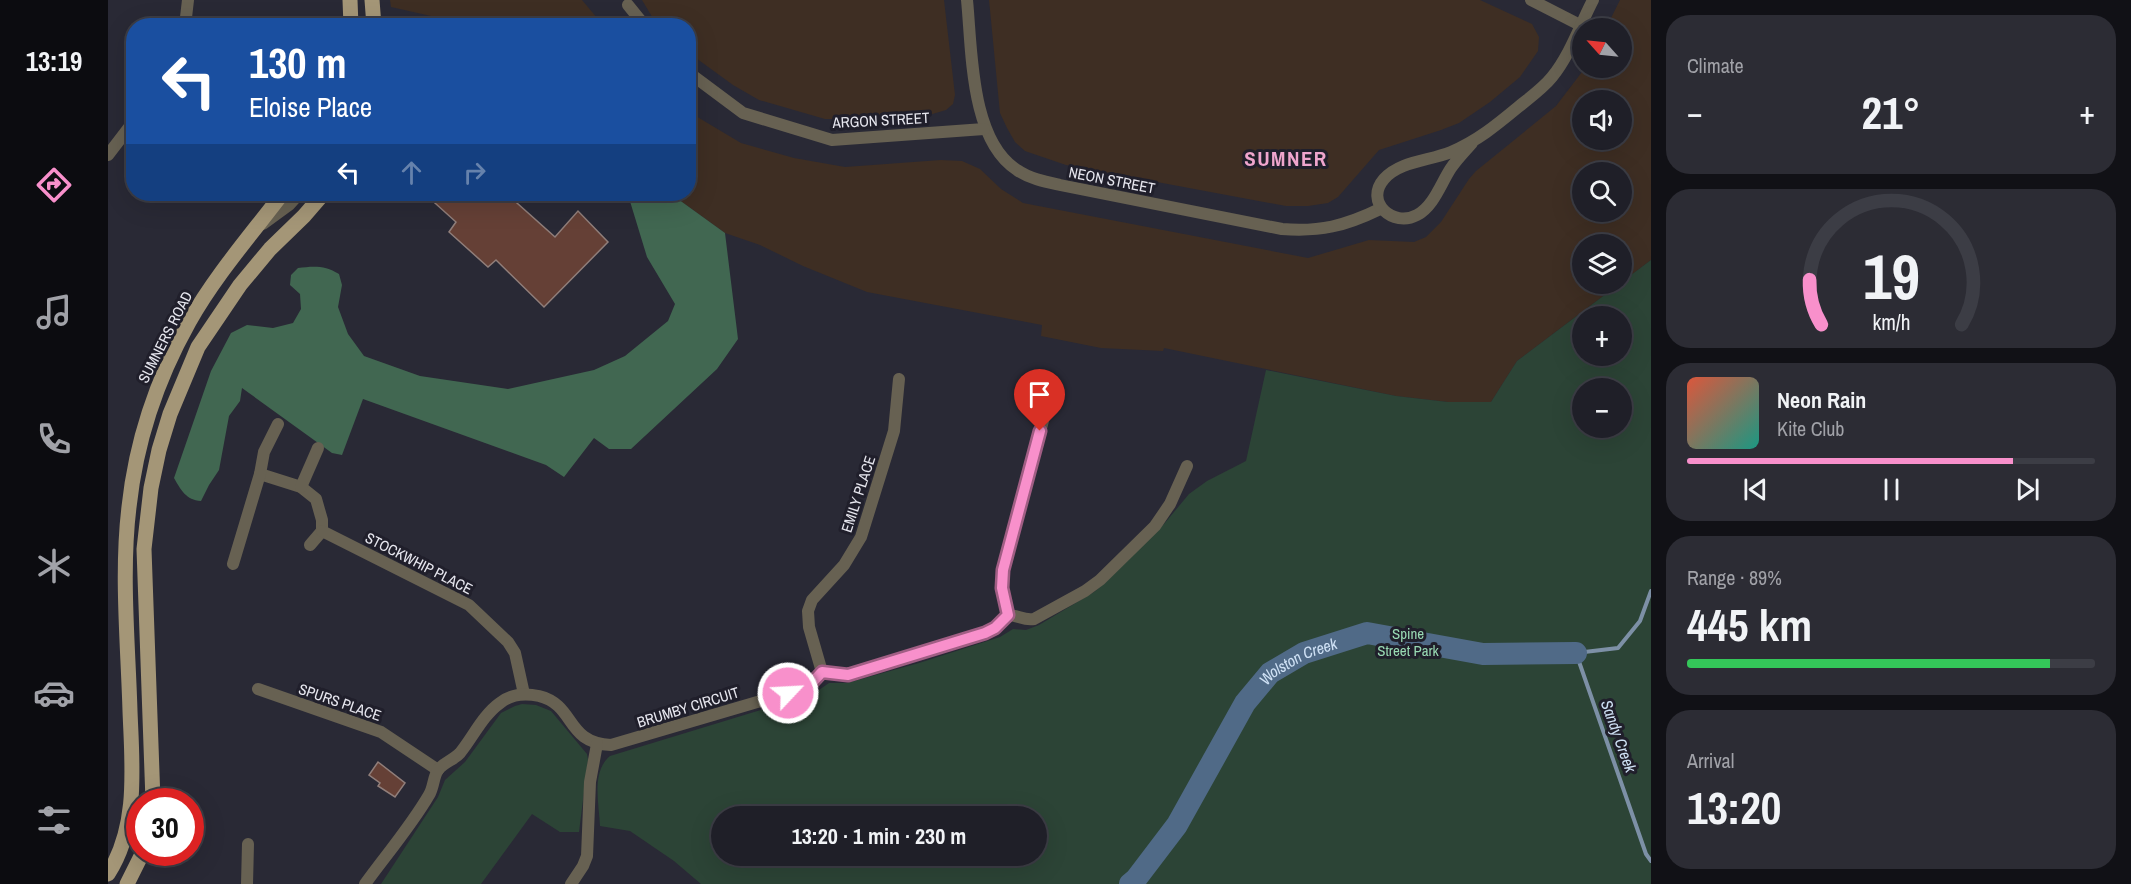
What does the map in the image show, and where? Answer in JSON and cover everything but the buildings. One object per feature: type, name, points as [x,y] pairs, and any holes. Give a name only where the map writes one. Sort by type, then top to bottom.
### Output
[{"type":"main road","points":[[350,0],[351,18]]},
{"type":"main road","points":[[372,0],[373,18]]},
{"type":"main road","name":"SUMNERS ROAD","points":[[108,874],[114,865],[125,836],[133,791],[126,554],[129,506],[139,448],[156,393],[189,322],[222,272],[276,201]]},
{"type":"main road","points":[[153,788],[144,549],[151,488],[159,450],[170,414],[198,347],[240,285],[270,249],[317,201]]},
{"type":"main road","points":[[127,884],[136,866]]},
{"type":"street","points":[[186,18],[188,0]]},
{"type":"street","name":"NEON STREET","points":[[967,0],[977,95],[984,129],[1001,156],[1017,171],[1038,180],[1060,185],[1282,229],[1306,231],[1334,228],[1380,209]]},
{"type":"street","points":[[1531,0],[1572,20]]},
{"type":"street","points":[[1583,18],[1593,0]]},
{"type":"street","points":[[626,2],[639,18]]},
{"type":"street","points":[[1472,143],[1448,154],[1407,165],[1389,173],[1379,184],[1377,198],[1380,209],[1389,216],[1404,220],[1418,215],[1431,202],[1452,167],[1472,143],[1541,89],[1552,77],[1572,41]]},
{"type":"street","name":"ARGON STREET","points":[[696,78],[743,113],[832,140],[984,129]]},
{"type":"street","points":[[108,155],[126,131]]},
{"type":"street","points":[[252,232],[293,201]]},
{"type":"street","name":"EMILY PLACE","points":[[822,672],[809,627],[808,611],[812,600],[844,565],[861,537],[894,431],[900,380]]},
{"type":"street","points":[[1008,615],[1002,588],[1003,570],[1044,417]]},
{"type":"street","points":[[233,564],[260,474],[264,452],[278,424]]},
{"type":"street","points":[[301,487],[318,448]]},
{"type":"street","points":[[822,672],[848,675],[985,633],[995,628],[1008,615],[1016,615],[1026,620],[1034,619],[1085,591],[1100,580],[1162,517],[1187,466]]},
{"type":"street","points":[[260,474],[301,487],[316,499],[322,520],[322,531],[310,545]]},
{"type":"street","name":"STOCKWHIP PLACE","points":[[322,531],[469,605],[508,642],[515,653],[524,694]]},
{"type":"street","name":"BRUMBY CIRCUIT","points":[[597,744],[611,745],[623,742],[808,687],[822,672]]},
{"type":"street","name":"SPURS PLACE","points":[[258,689],[381,732],[438,770]]},
{"type":"street","points":[[365,884],[429,795],[438,770],[459,754],[499,703],[509,697],[524,694],[540,696],[552,701],[562,709],[583,738],[597,744],[590,782],[587,856],[584,866],[571,884]]},
{"type":"street","points":[[247,884],[248,844]]},
{"type":"shaded area","points":[[390,0],[582,0],[597,18],[440,18],[391,7]]},
{"type":"shaded area","points":[[642,0],[944,0],[955,95],[953,104],[946,110],[929,115],[886,119],[825,119],[759,100],[733,85],[696,58],[696,18],[653,18]]},
{"type":"shaded area","points":[[989,0],[1480,0],[1532,24],[1539,37],[1538,51],[1520,77],[1490,102],[1459,123],[1379,150],[1338,197],[1328,203],[1286,206],[1066,165],[1025,151],[1015,142],[1000,113]]},
{"type":"shaded area","points":[[1620,0],[1651,0],[1651,260],[1632,274],[1632,234],[1572,234],[1572,294],[1606,294],[1590,306],[1572,306],[1572,319],[1517,361],[1491,402],[1448,402],[1396,396],[1164,348],[1163,351],[1101,348],[1041,336],[1042,325],[867,292],[803,266],[760,245],[725,233],[681,201],[696,201],[696,116],[741,143],[794,158],[845,167],[941,160],[962,161],[980,169],[1001,189],[1023,203],[1308,258],[1369,240],[1414,242],[1426,237],[1441,222],[1476,171],[1556,106],[1577,78],[1632,78],[1632,18],[1611,18]]},
{"type":"green space","points":[[630,201],[681,201],[725,233],[738,339],[717,369],[631,449],[609,449],[594,438],[564,477],[546,465],[363,399],[342,455],[332,453],[242,388],[240,401],[229,416],[219,470],[201,501],[184,494],[174,478],[211,371],[231,333],[247,325],[273,328],[293,323],[301,309],[300,294],[290,285],[291,275],[298,268],[319,267],[339,274],[342,285],[338,307],[348,334],[364,356],[420,376],[508,389],[594,370],[625,356],[668,321],[675,304],[647,257]]},
{"type":"green space","name":"Spine Street Park","points":[[1651,260],[1651,884],[701,884],[674,861],[630,831],[600,826],[598,779],[600,770],[610,756],[813,694],[829,683],[847,683],[1000,637],[1013,629],[1026,630],[1039,625],[1094,592],[1164,524],[1189,494],[1207,481],[1246,461],[1266,370],[1396,396],[1448,402],[1491,402],[1517,361],[1572,320],[1572,366],[1632,366],[1632,306],[1590,306],[1606,294],[1632,294],[1632,274]]},
{"type":"green space","points":[[522,704],[536,705],[551,711],[587,754],[579,832],[560,832],[532,814],[481,884],[381,884],[438,797],[445,780],[465,762],[501,713]]},
{"type":"waterway","name":"Sandy Creek","points":[[1651,591],[1640,621],[1618,648],[1576,653],[1646,854],[1651,861]]},
{"type":"waterway","name":"Wolston Creek","points":[[1130,884],[1177,825],[1245,703],[1270,673],[1304,653],[1367,633],[1483,654],[1576,653]]},
{"type":"district","name":"SUMNER","points":[[1286,158]]},
{"type":"route","points":[[788,693],[808,687],[822,672],[848,675],[985,633],[995,628],[1008,615],[1002,588],[1003,570],[1040,431]]}]
